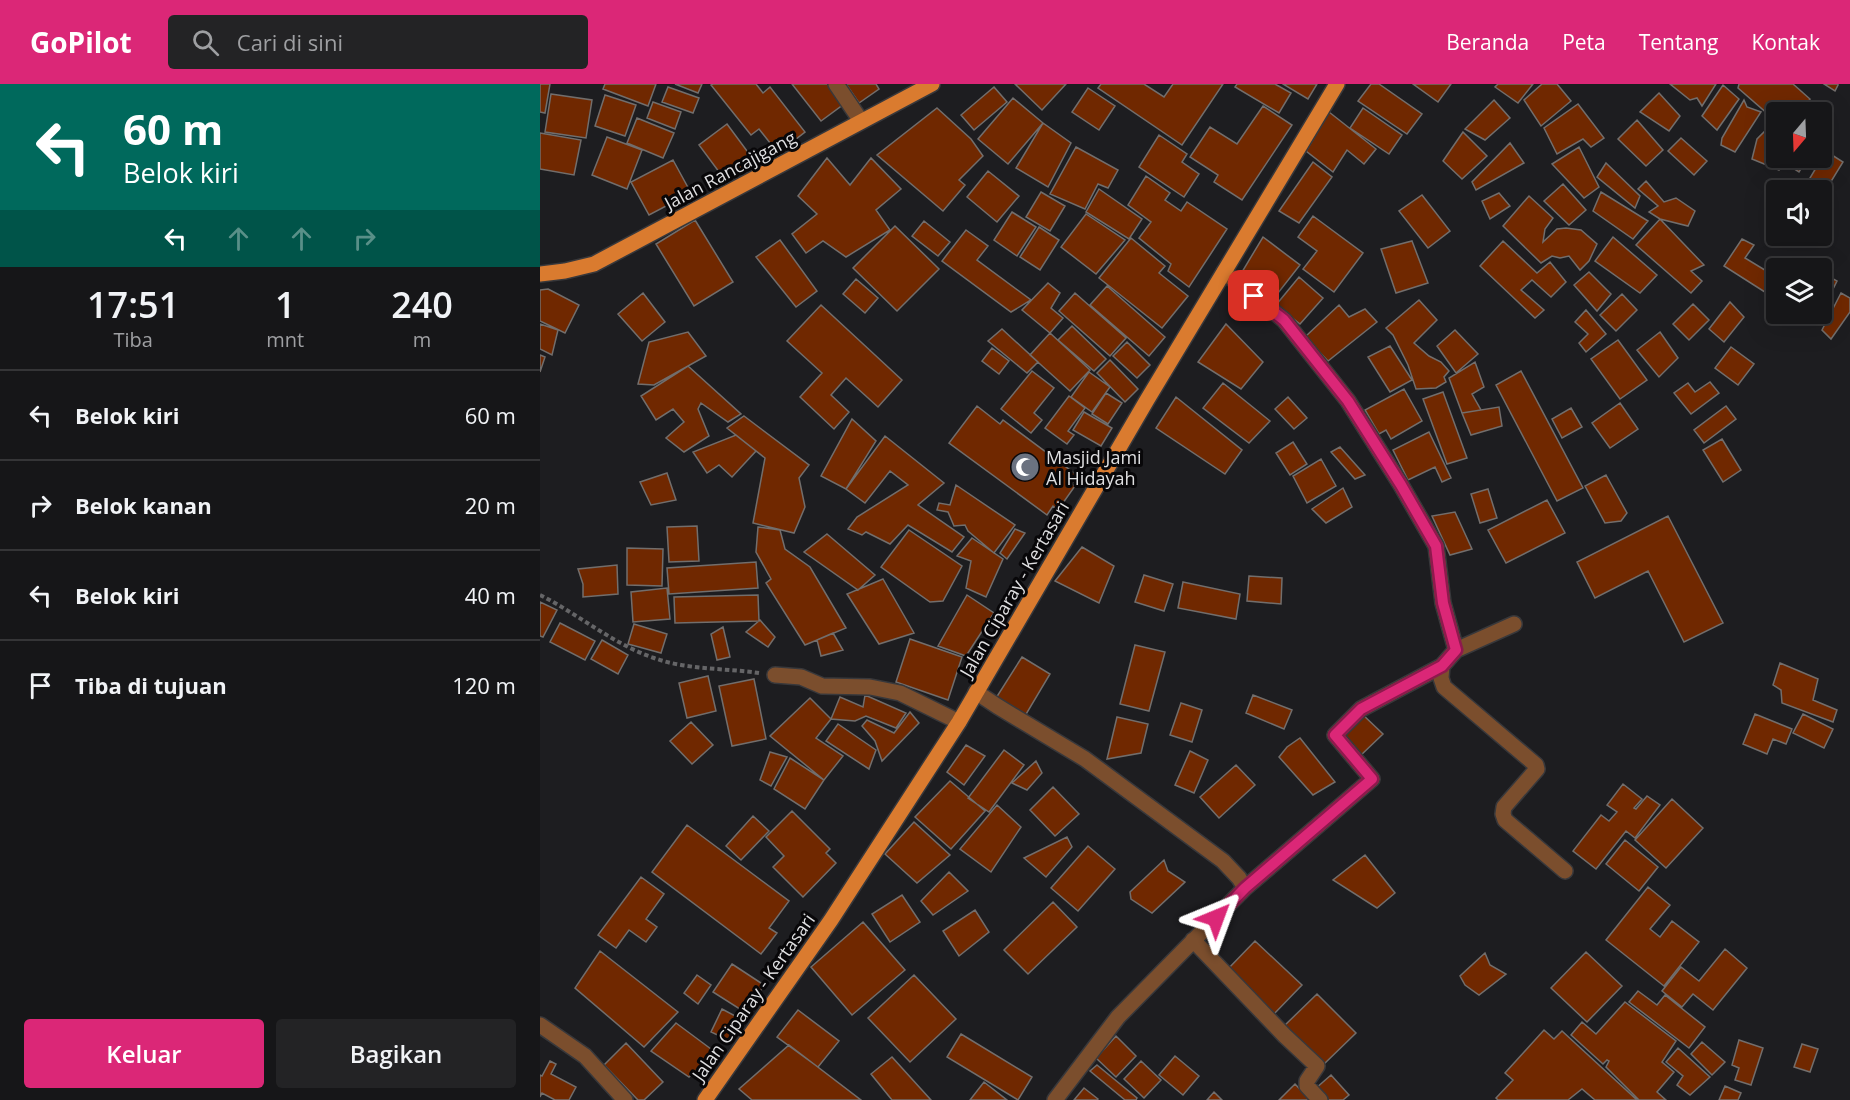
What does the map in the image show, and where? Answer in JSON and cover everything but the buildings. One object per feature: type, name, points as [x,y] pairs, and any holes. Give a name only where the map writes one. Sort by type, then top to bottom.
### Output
[{"type":"main road","name":"Jalan Rancajigang","points":[[540,274],[594,264],[932,84]]},
{"type":"main road","name":"Jalan Ciparay - Kertasari","points":[[705,1100],[831,920],[959,722],[1336,84]]},
{"type":"street","points":[[836,84],[861,121]]},
{"type":"street","points":[[1224,272],[1284,320],[1348,401],[1401,485],[1436,546],[1443,603],[1456,650]]},
{"type":"street","points":[[1055,1100],[1118,1017],[1193,940],[1245,888],[1372,779],[1335,735],[1361,709],[1442,666],[1456,650],[1514,624]]},
{"type":"street","points":[[1442,666],[1441,678],[1444,687],[1536,765],[1537,769],[1504,807],[1503,814],[1505,820],[1564,871]]},
{"type":"street","points":[[775,675],[801,677],[822,686],[870,687],[900,693],[959,722]]},
{"type":"street","points":[[976,692],[1093,765],[1223,861],[1245,888]]},
{"type":"street","points":[[1193,940],[1317,1066],[1307,1081],[1307,1086],[1320,1100]]},
{"type":"street","points":[[540,1025],[585,1056],[625,1100]]},
{"type":"path","points":[[540,595],[623,645],[654,658],[688,666],[775,675]]},
{"type":"place","name":"Masjid Jami Al Hidayah","points":[[1025,467]]},
{"type":"route","points":[[1216,918],[1245,888],[1372,779],[1335,735],[1361,709],[1442,666],[1456,650],[1443,603],[1436,546],[1348,401],[1284,320],[1254,296]]}]
